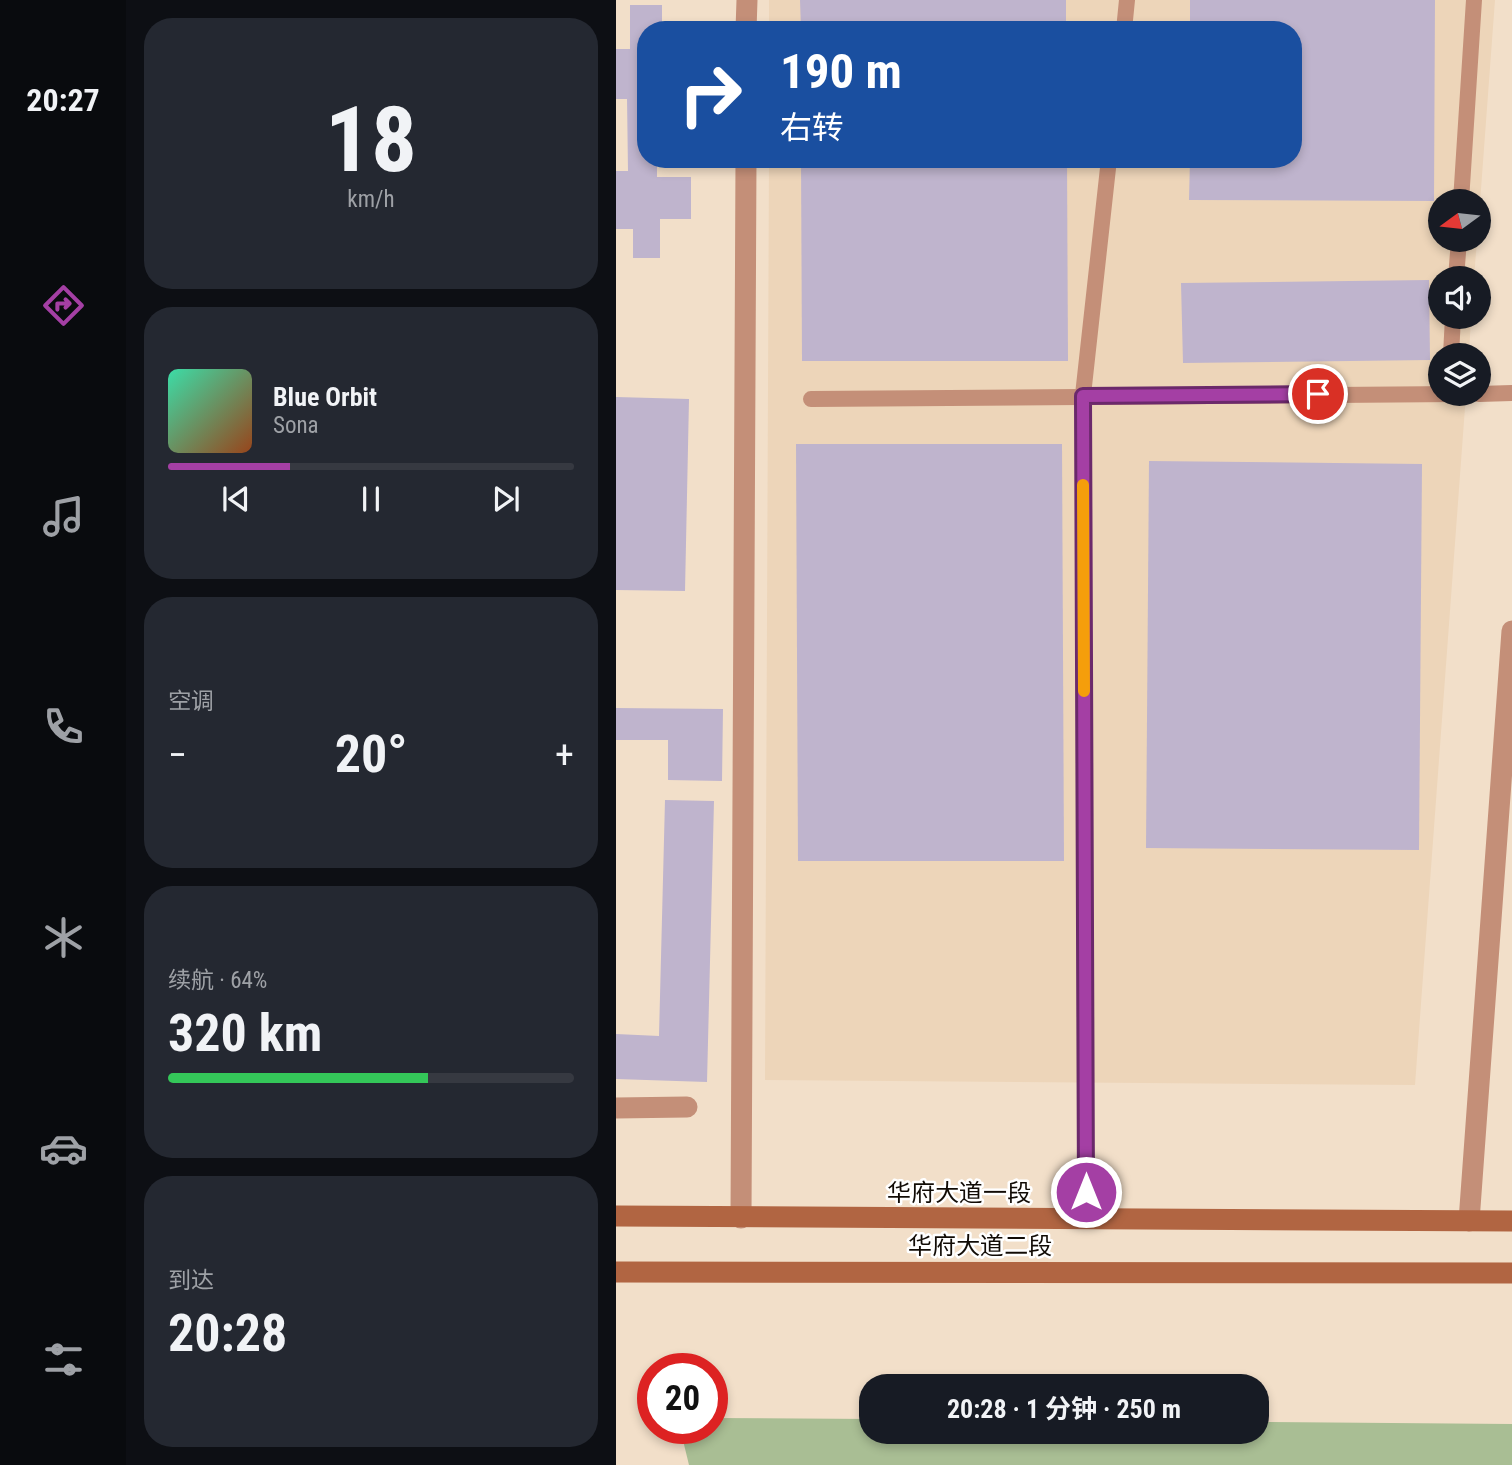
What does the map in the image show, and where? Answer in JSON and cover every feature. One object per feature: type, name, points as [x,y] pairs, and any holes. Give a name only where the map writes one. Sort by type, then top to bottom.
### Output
[{"type":"main road","name":"华府大道一段","points":[[616,1216],[1512,1221]]},
{"type":"main road","name":"华府大道二段","points":[[616,1272],[1512,1273]]},
{"type":"street","points":[[746,21],[747,0]]},
{"type":"street","points":[[741,1218],[746,168]]},
{"type":"street","points":[[1469,1221],[1512,631]]},
{"type":"street","points":[[616,1108],[687,1107]]},
{"type":"lane","points":[[1125,21],[1127,0]]},
{"type":"lane","points":[[1462,189],[1474,0]]},
{"type":"lane","points":[[1086,1220],[1083,396],[1108,168]]},
{"type":"lane","points":[[1491,394],[1512,393]]},
{"type":"lane","points":[[811,399],[1428,394]]},
{"type":"shaded area","points":[[769,0],[1495,0],[1481,189],[1428,189],[1428,252],[1476,252],[1475,266],[1428,266],[1428,329],[1470,329],[1470,343],[1428,343],[1428,406],[1465,406],[1415,1085],[765,1080],[769,168],[1302,168],[1302,21],[769,21]]},
{"type":"green space","points":[[728,1418],[859,1419],[859,1444],[1269,1444],[1269,1422],[1512,1424],[1512,1465],[689,1465],[684,1444],[728,1444]]},
{"type":"building","points":[[800,0],[1066,0],[1066,21],[801,21]]},
{"type":"building","points":[[1190,0],[1435,0],[1434,189],[1428,189],[1428,201],[1189,200],[1190,168],[1302,168],[1302,21],[1190,21]]},
{"type":"building","points":[[630,5],[662,5],[662,21],[637,21],[637,168],[657,168],[657,177],[691,177],[691,219],[660,219],[660,258],[633,258],[633,229],[616,229],[616,171],[628,171],[627,99],[616,99],[616,49],[630,49]]},
{"type":"building","points":[[801,168],[1067,168],[1068,361],[802,361]]},
{"type":"building","points":[[1428,280],[1428,360],[1183,363],[1181,283]]},
{"type":"building","points":[[616,397],[689,399],[685,591],[616,590]]},
{"type":"building","points":[[796,444],[1062,444],[1064,861],[798,861]]},
{"type":"building","points":[[1149,461],[1422,464],[1419,850],[1146,848]]},
{"type":"building","points":[[616,708],[723,709],[722,781],[668,780],[668,740],[616,740]]},
{"type":"building","points":[[665,800],[714,801],[707,1082],[616,1079],[616,1034],[659,1036]]},
{"type":"slow traffic","points":[[1083,485],[1084,691]]},
{"type":"route","points":[[1086,1192],[1083,396],[1318,394]]}]
